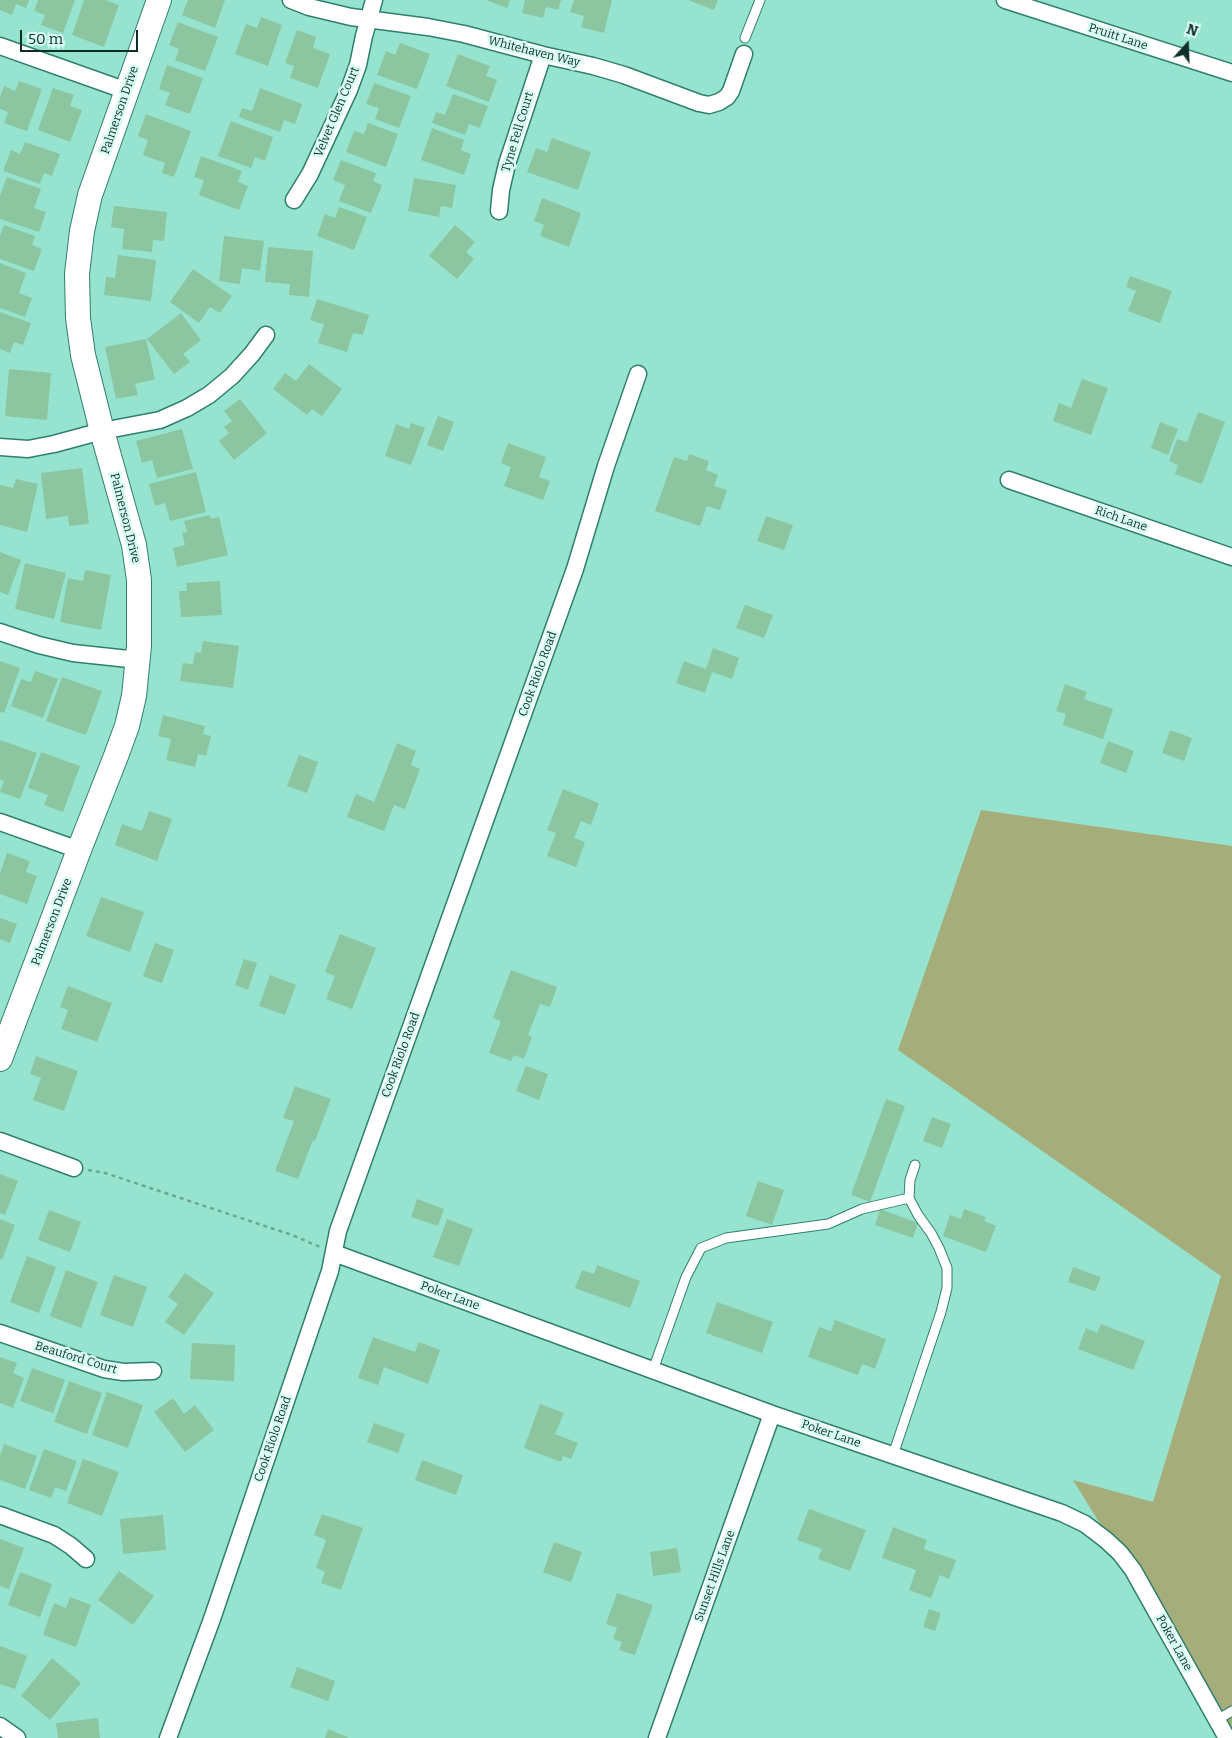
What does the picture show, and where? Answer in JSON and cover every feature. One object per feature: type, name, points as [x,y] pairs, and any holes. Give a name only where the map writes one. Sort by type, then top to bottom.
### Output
[{"type":"street","name":"Palmerson Drive","points":[[0,1059],[127,726],[134,696],[138,660],[139,580],[134,545],[83,355],[78,318],[77,274],[82,231],[90,194],[159,0]]},
{"type":"street","name":"Whitehaven Way","points":[[290,0],[369,20],[455,32],[543,56],[592,66],[699,104],[719,102],[727,97],[731,91],[744,46]]},
{"type":"street","name":"Velvet Glen Court","points":[[294,200],[310,174],[349,90],[358,65],[374,0]]},
{"type":"street","name":"Pruitt Lane","points":[[1005,0],[1232,73]]},
{"type":"street","points":[[0,46],[126,91]]},
{"type":"street","name":"Tyne Fell Court","points":[[499,211],[501,190],[507,164],[543,56]]},
{"type":"street","points":[[0,447],[28,449],[102,431],[160,420],[187,408],[209,395],[232,376],[252,354],[266,334]]},
{"type":"street","name":"Cook Riolo Road","points":[[168,1738],[225,1581],[330,1271],[338,1231],[575,569],[606,466],[638,374]]},
{"type":"street","name":"Rich Lane","points":[[1009,480],[1232,557]]},
{"type":"street","points":[[0,632],[39,646],[73,653],[138,660]]},
{"type":"street","points":[[0,822],[79,850]]},
{"type":"street","points":[[0,1141],[74,1168]]},
{"type":"street","name":"Poker Lane","points":[[334,1253],[772,1414],[1062,1513],[1085,1524],[1120,1553],[1133,1570],[1227,1738]]},
{"type":"street","name":"Beauford Court","points":[[0,1333],[104,1369],[123,1372],[153,1371]]},
{"type":"street","name":"Sunset Hills Lane","points":[[657,1738],[772,1414]]},
{"type":"street","points":[[0,1515],[54,1535],[86,1559]]},
{"type":"street","points":[[0,1726],[17,1738]]},
{"type":"lane","points":[[744,46],[760,0]]},
{"type":"lane","points":[[893,1455],[941,1312],[947,1288],[946,1268],[939,1248],[909,1198],[910,1180],[916,1165]]},
{"type":"lane","points":[[653,1370],[686,1277],[701,1248],[726,1238],[828,1224],[862,1209],[909,1198]]},
{"type":"lane","points":[[1217,1720],[1232,1711]]},
{"type":"path","points":[[74,1168],[105,1173],[292,1235],[334,1253]]},
{"type":"green space","points":[[981,810],[1232,846],[1232,1738],[1073,1480],[1153,1502],[1221,1276],[898,1050]]},
{"type":"building","points":[[0,0],[29,0],[26,8],[16,4],[12,15],[0,10]]},
{"type":"building","points":[[38,0],[75,0],[63,33],[41,25],[45,15],[34,11]]},
{"type":"building","points":[[84,0],[105,0],[119,5],[104,47],[72,35]]},
{"type":"building","points":[[188,0],[225,0],[215,28],[182,15]]},
{"type":"building","points":[[486,0],[510,0],[507,8]]},
{"type":"building","points":[[525,0],[561,0],[558,10],[546,7],[543,18],[522,13]]},
{"type":"building","points":[[574,0],[612,0],[604,33],[581,27],[584,16],[570,12]]},
{"type":"building","points":[[688,0],[718,0],[714,10]]},
{"type":"building","points":[[261,17],[282,25],[268,66],[235,54],[246,24],[257,28]]},
{"type":"building","points":[[178,22],[218,37],[205,71],[175,60],[179,49],[169,45]]},
{"type":"building","points":[[297,30],[316,37],[313,48],[330,54],[318,88],[290,78],[294,66],[285,63]]},
{"type":"building","points":[[400,43],[430,54],[417,89],[377,75],[386,51],[395,55]]},
{"type":"building","points":[[458,54],[490,66],[486,76],[497,80],[489,102],[446,86]]},
{"type":"building","points":[[167,65],[203,78],[190,114],[165,105],[170,93],[159,89]]},
{"type":"building","points":[[19,81],[42,89],[27,131],[4,123],[8,112],[0,109],[0,97],[4,86],[15,91]]},
{"type":"building","points":[[374,83],[411,96],[399,128],[375,119],[379,108],[366,104]]},
{"type":"building","points":[[53,88],[74,95],[70,106],[82,110],[70,142],[38,130]]},
{"type":"building","points":[[260,88],[302,104],[295,124],[284,120],[280,132],[239,117],[242,108],[252,111]]},
{"type":"building","points":[[453,94],[488,106],[480,128],[469,124],[465,135],[432,123],[436,112],[445,115]]},
{"type":"building","points":[[146,114],[191,131],[174,177],[162,173],[165,163],[143,155],[148,140],[138,136]]},
{"type":"building","points":[[231,121],[273,137],[265,161],[255,157],[251,168],[218,156]]},
{"type":"building","points":[[368,123],[398,134],[386,167],[346,152],[354,131],[364,134]]},
{"type":"building","points":[[432,128],[464,140],[461,150],[471,154],[464,175],[421,160]]},
{"type":"building","points":[[552,138],[591,152],[578,190],[527,172],[536,148],[547,152]]},
{"type":"building","points":[[25,142],[60,154],[52,176],[44,173],[40,184],[3,171],[11,150],[20,154]]},
{"type":"building","points":[[201,156],[242,171],[238,182],[248,186],[239,210],[199,195],[204,180],[194,177]]},
{"type":"building","points":[[341,160],[376,173],[373,181],[382,185],[371,213],[339,201],[345,185],[333,180]]},
{"type":"building","points":[[7,177],[41,189],[34,208],[46,212],[39,232],[0,219],[0,196]]},
{"type":"building","points":[[414,178],[456,185],[452,208],[441,206],[439,217],[408,211]]},
{"type":"building","points":[[542,198],[581,213],[569,247],[540,236],[544,225],[534,221]]},
{"type":"building","points":[[114,206],[167,212],[164,241],[153,240],[152,252],[122,249],[124,229],[111,227]]},
{"type":"building","points":[[339,207],[367,217],[354,250],[317,236],[325,214],[335,218]]},
{"type":"building","points":[[4,225],[35,236],[32,245],[42,249],[34,271],[0,259],[0,236]]},
{"type":"building","points":[[455,225],[475,242],[466,252],[474,259],[457,279],[429,256]]},
{"type":"building","points":[[224,236],[264,241],[260,271],[242,268],[240,284],[219,281]]},
{"type":"building","points":[[268,247],[313,251],[309,297],[289,295],[290,284],[265,282]]},
{"type":"building","points":[[118,255],[156,260],[151,301],[104,295],[106,277],[115,278]]},
{"type":"building","points":[[0,263],[26,273],[19,293],[32,298],[25,317],[0,308]]},
{"type":"building","points":[[193,269],[232,296],[220,313],[210,307],[199,323],[170,302]]},
{"type":"building","points":[[1130,276],[1172,291],[1160,323],[1128,311],[1136,291],[1126,287]]},
{"type":"building","points":[[317,299],[369,315],[363,335],[353,333],[347,352],[318,343],[324,324],[310,320]]},
{"type":"building","points":[[0,312],[31,323],[23,345],[14,342],[10,353],[0,349]]},
{"type":"building","points":[[181,313],[201,340],[183,354],[190,362],[174,374],[147,339]]},
{"type":"building","points":[[146,339],[155,379],[135,384],[138,395],[116,399],[105,347]]},
{"type":"building","points":[[309,364],[342,389],[322,416],[312,409],[307,415],[273,389],[285,373],[296,381]]},
{"type":"building","points":[[9,369],[51,373],[47,420],[5,416]]},
{"type":"building","points":[[1082,379],[1108,388],[1091,435],[1053,421],[1059,403],[1071,408]]},
{"type":"building","points":[[240,399],[267,433],[234,460],[219,441],[229,433],[224,427],[232,421],[224,411]]},
{"type":"building","points":[[1198,412],[1225,422],[1202,484],[1175,474],[1178,465],[1169,461],[1177,439],[1187,442]]},
{"type":"building","points":[[438,416],[454,422],[443,451],[427,445]]},
{"type":"building","points":[[1160,422],[1178,429],[1168,455],[1151,448]]},
{"type":"building","points":[[411,423],[425,428],[411,465],[385,456],[396,424],[409,429]]},
{"type":"building","points":[[182,429],[193,469],[157,478],[152,460],[142,463],[136,441]]},
{"type":"building","points":[[508,443],[546,457],[539,477],[550,481],[543,500],[504,486],[511,467],[501,463]]},
{"type":"building","points":[[689,454],[709,461],[706,470],[718,475],[714,486],[727,490],[720,510],[707,506],[700,526],[655,511],[674,457],[687,461]]},
{"type":"building","points":[[82,468],[89,524],[69,526],[68,516],[46,519],[41,473]]},
{"type":"building","points":[[196,472],[206,512],[170,521],[165,503],[155,506],[149,484]]},
{"type":"building","points":[[16,479],[38,484],[27,532],[0,525],[0,485],[13,488]]},
{"type":"building","points":[[210,515],[211,519],[219,517],[228,555],[177,567],[173,548],[185,545],[182,533],[187,532],[184,521]]},
{"type":"building","points":[[766,516],[793,525],[784,550],[757,541]]},
{"type":"building","points":[[0,552],[21,560],[8,595],[0,592]]},
{"type":"building","points":[[25,563],[66,573],[54,619],[15,609]]},
{"type":"building","points":[[85,570],[111,575],[101,630],[60,622],[68,578],[83,581]]},
{"type":"building","points":[[220,581],[222,615],[181,617],[179,591],[187,591],[186,583]]},
{"type":"building","points":[[745,605],[773,615],[764,638],[736,628]]},
{"type":"building","points":[[203,641],[239,646],[233,688],[180,681],[183,663],[193,664],[195,652],[201,653]]},
{"type":"building","points":[[713,648],[739,658],[732,679],[712,672],[705,693],[676,683],[684,661],[706,669]]},
{"type":"building","points":[[0,661],[20,668],[4,713],[0,712]]},
{"type":"building","points":[[35,671],[58,679],[43,718],[11,706],[21,679],[31,682]]},
{"type":"building","points":[[62,677],[102,691],[86,735],[46,721]]},
{"type":"building","points":[[1065,684],[1087,692],[1084,699],[1113,709],[1103,739],[1063,725],[1066,714],[1056,711]]},
{"type":"building","points":[[163,715],[205,726],[203,734],[211,736],[206,756],[198,754],[195,767],[166,760],[171,739],[158,736]]},
{"type":"building","points":[[1170,730],[1192,738],[1184,761],[1162,753]]},
{"type":"building","points":[[0,740],[37,753],[20,799],[0,792],[4,781],[0,779]]},
{"type":"building","points":[[1108,741],[1134,751],[1126,773],[1100,763]]},
{"type":"building","points":[[397,743],[416,751],[411,765],[420,769],[405,809],[394,805],[384,831],[347,817],[356,794],[374,802]]},
{"type":"building","points":[[41,752],[80,766],[63,812],[44,805],[48,795],[28,788]]},
{"type":"building","points":[[299,755],[318,762],[307,793],[287,786]]},
{"type":"building","points":[[563,789],[599,803],[591,825],[581,821],[574,838],[585,842],[576,867],[547,856],[556,833],[547,830]]},
{"type":"building","points":[[149,811],[172,819],[157,861],[115,845],[122,824],[142,831]]},
{"type":"building","points":[[7,853],[30,861],[26,872],[37,876],[27,904],[0,894],[0,873]]},
{"type":"building","points":[[101,897],[144,912],[130,952],[86,936]]},
{"type":"building","points":[[0,918],[17,924],[10,943],[0,939]]},
{"type":"building","points":[[340,934],[376,948],[352,1009],[326,999],[335,976],[325,972]]},
{"type":"building","points":[[155,943],[174,950],[162,983],[143,976]]},
{"type":"building","points":[[244,959],[257,963],[248,990],[235,985]]},
{"type":"building","points":[[511,970],[557,987],[550,1007],[540,1004],[528,1035],[532,1037],[524,1059],[514,1055],[511,1061],[489,1053],[501,1021],[493,1018]]},
{"type":"building","points":[[270,975],[296,985],[285,1015],[259,1006]]},
{"type":"building","points":[[68,986],[112,1003],[97,1042],[61,1029],[68,1010],[60,1007]]},
{"type":"building","points":[[36,1056],[78,1071],[64,1111],[33,1100],[41,1078],[30,1074]]},
{"type":"building","points":[[526,1066],[548,1074],[539,1100],[516,1091]]},
{"type":"building","points":[[295,1086],[331,1099],[298,1179],[275,1171],[294,1121],[283,1118]]},
{"type":"building","points":[[886,1099],[905,1106],[870,1202],[851,1195]]},
{"type":"building","points":[[932,1117],[951,1124],[942,1148],[923,1141]]},
{"type":"building","points":[[0,1174],[18,1181],[5,1215],[0,1213]]},
{"type":"building","points":[[758,1181],[784,1190],[772,1225],[746,1216]]},
{"type":"building","points":[[417,1199],[444,1209],[438,1226],[411,1217]]},
{"type":"building","points":[[880,1209],[918,1223],[913,1238],[875,1225]]},
{"type":"building","points":[[964,1209],[986,1217],[984,1221],[996,1226],[986,1252],[943,1236],[950,1215],[961,1219]]},
{"type":"building","points":[[49,1210],[81,1222],[70,1252],[38,1240]]},
{"type":"building","points":[[0,1219],[15,1225],[2,1260],[0,1259]]},
{"type":"building","points":[[447,1219],[473,1229],[459,1266],[433,1257]]},
{"type":"building","points":[[27,1256],[56,1267],[39,1313],[10,1302]]},
{"type":"building","points":[[597,1265],[640,1281],[630,1308],[575,1288],[582,1270],[594,1274]]},
{"type":"building","points":[[1073,1267],[1101,1277],[1095,1291],[1068,1282]]},
{"type":"building","points":[[66,1270],[98,1282],[81,1328],[50,1316]]},
{"type":"building","points":[[185,1273],[214,1293],[184,1335],[165,1322],[178,1304],[168,1297]]},
{"type":"building","points":[[114,1275],[147,1287],[133,1327],[100,1315]]},
{"type":"building","points":[[717,1302],[773,1322],[762,1353],[706,1333]]},
{"type":"building","points":[[835,1320],[886,1339],[875,1369],[862,1364],[858,1375],[808,1357],[819,1327],[831,1331]]},
{"type":"building","points":[[1101,1324],[1145,1341],[1133,1370],[1078,1349],[1086,1328],[1097,1333]]},
{"type":"building","points":[[373,1337],[415,1352],[419,1342],[440,1350],[428,1384],[384,1367],[378,1385],[358,1378]]},
{"type":"building","points":[[192,1343],[235,1345],[234,1381],[190,1379]]},
{"type":"building","points":[[0,1357],[17,1363],[13,1373],[24,1378],[13,1408],[0,1403]]},
{"type":"building","points":[[32,1368],[65,1380],[53,1413],[20,1401]]},
{"type":"building","points":[[69,1381],[102,1393],[87,1434],[54,1422]]},
{"type":"building","points":[[107,1392],[143,1405],[128,1448],[92,1435]]},
{"type":"building","points":[[173,1398],[184,1414],[195,1405],[214,1430],[185,1452],[154,1412]]},
{"type":"building","points":[[540,1404],[564,1413],[555,1434],[578,1443],[571,1459],[563,1456],[561,1462],[524,1448]]},
{"type":"building","points":[[374,1423],[405,1434],[398,1453],[367,1442]]},
{"type":"building","points":[[4,1444],[37,1456],[25,1489],[0,1480],[0,1456]]},
{"type":"building","points":[[44,1449],[77,1461],[66,1491],[55,1487],[51,1498],[29,1490]]},
{"type":"building","points":[[83,1459],[119,1472],[102,1516],[67,1503]]},
{"type":"building","points":[[422,1460],[463,1475],[456,1495],[415,1480]]},
{"type":"building","points":[[809,1509],[866,1530],[850,1571],[818,1559],[822,1549],[797,1540]]},
{"type":"building","points":[[322,1514],[363,1528],[341,1590],[321,1583],[325,1572],[316,1568],[326,1540],[314,1535]]},
{"type":"building","points":[[163,1515],[166,1550],[123,1554],[120,1519]]},
{"type":"building","points":[[893,1527],[927,1540],[924,1549],[956,1560],[949,1579],[940,1575],[931,1598],[909,1590],[916,1570],[882,1558]]},
{"type":"building","points":[[0,1539],[24,1548],[9,1589],[0,1586]]},
{"type":"building","points":[[554,1542],[582,1552],[571,1582],[543,1572]]},
{"type":"building","points":[[677,1548],[681,1572],[653,1576],[650,1552]]},
{"type":"building","points":[[119,1571],[154,1596],[133,1625],[98,1600]]},
{"type":"building","points":[[20,1572],[52,1584],[40,1617],[8,1605]]},
{"type":"building","points":[[617,1593],[653,1605],[635,1655],[619,1650],[622,1642],[613,1639],[617,1628],[606,1624]]},
{"type":"building","points":[[70,1597],[91,1605],[76,1647],[43,1635],[54,1603],[66,1608]]},
{"type":"building","points":[[929,1609],[941,1613],[935,1631],[923,1627]]},
{"type":"building","points":[[0,1646],[27,1656],[15,1689],[0,1684]]},
{"type":"building","points":[[52,1658],[81,1683],[50,1720],[21,1696]]},
{"type":"building","points":[[297,1667],[335,1681],[328,1701],[290,1687]]},
{"type":"building","points":[[98,1718],[100,1738],[58,1738],[56,1723]]},
{"type":"building","points":[[328,1729],[350,1738],[325,1738]]}]
